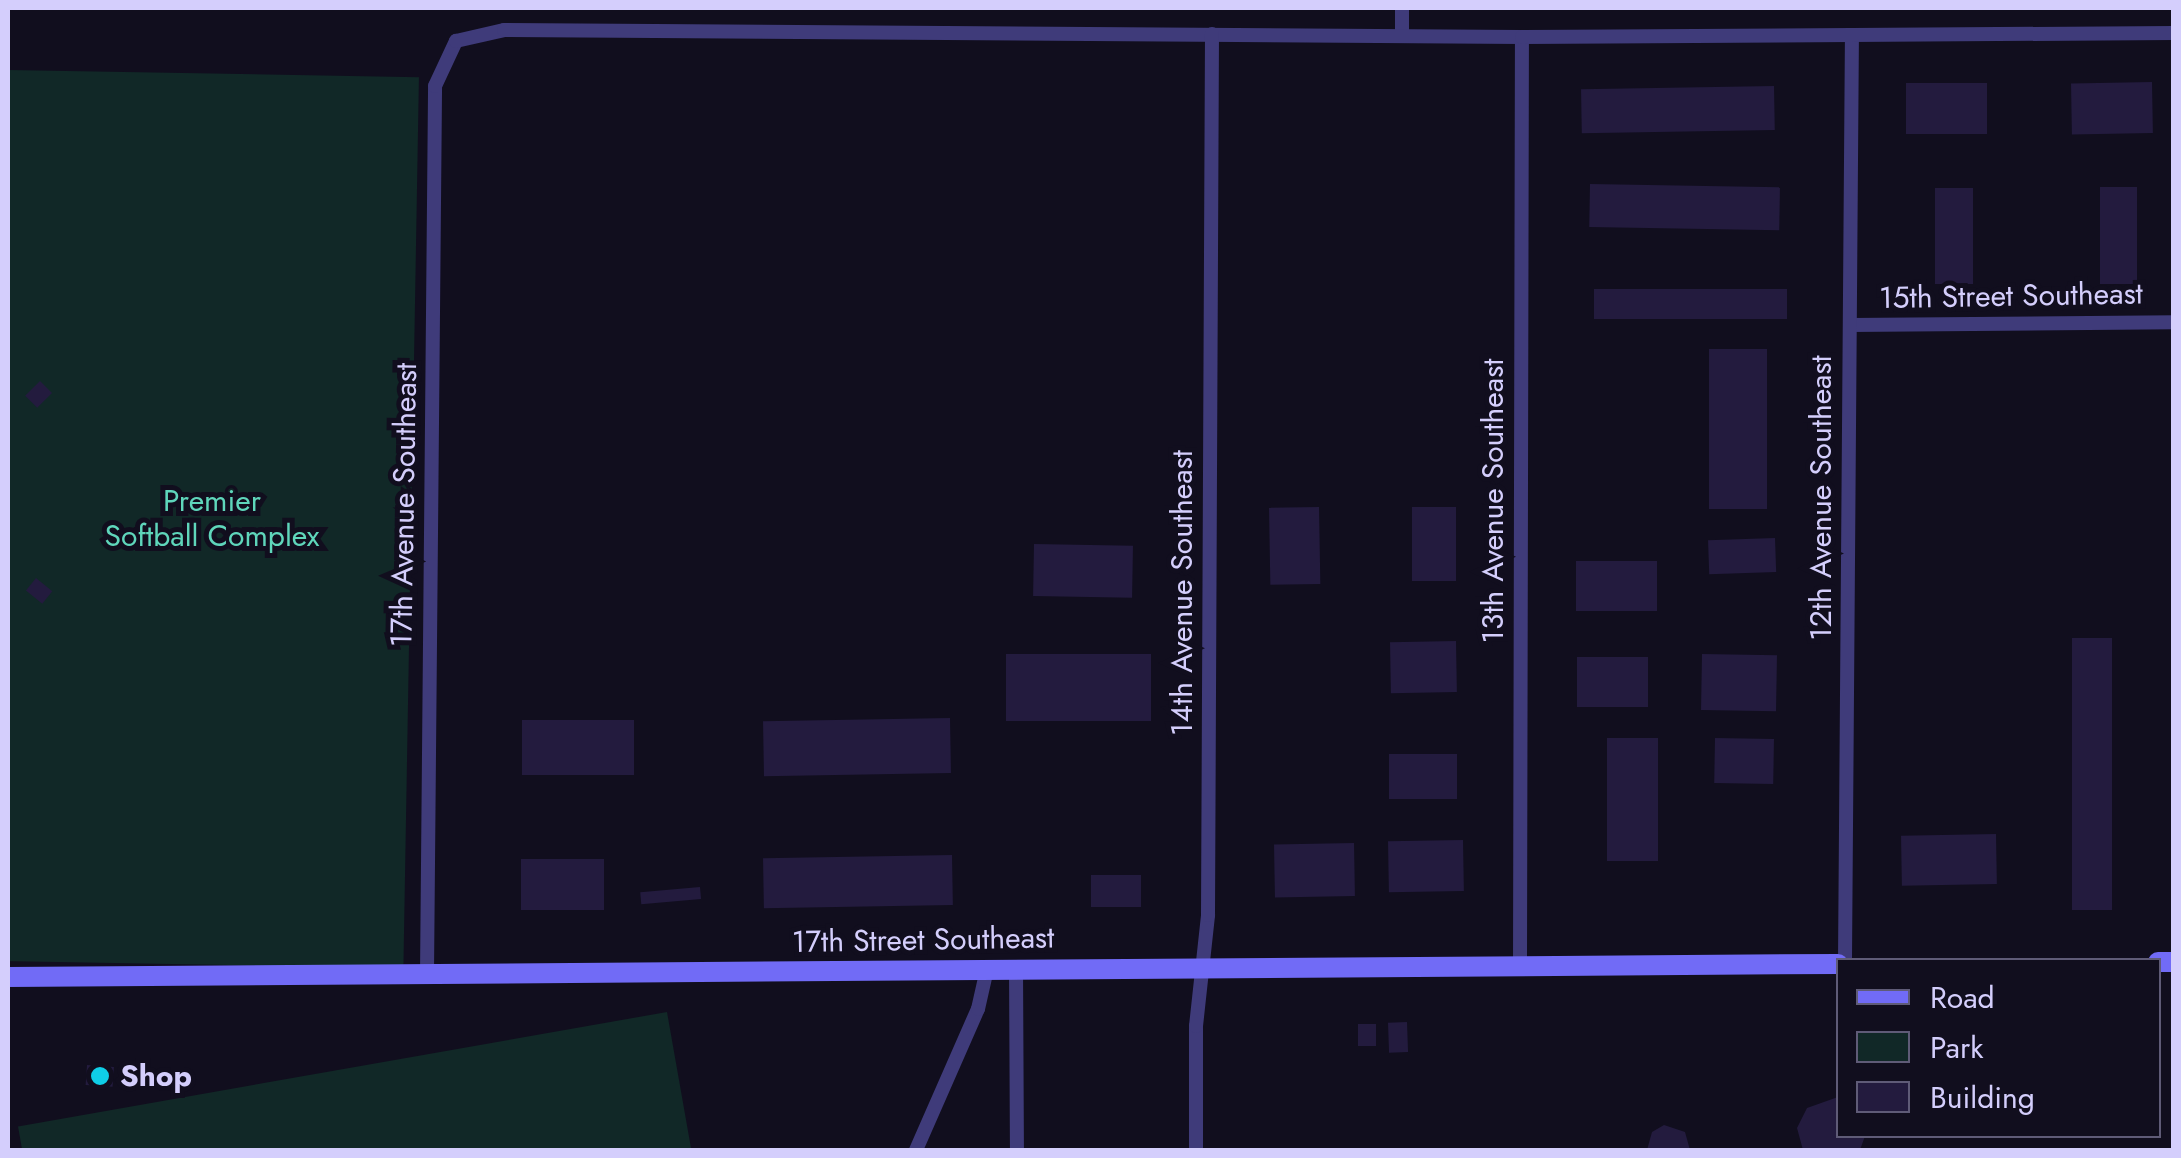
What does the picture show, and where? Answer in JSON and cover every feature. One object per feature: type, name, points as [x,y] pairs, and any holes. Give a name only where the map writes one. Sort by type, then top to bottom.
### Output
[{"type":"street","points":[[1402,8],[1402,36]]},
{"type":"street","name":"17th Avenue Southeast","points":[[427,974],[435,86],[456,41],[504,30],[1212,34]]},
{"type":"street","points":[[1212,34],[1522,37],[2174,33]]},
{"type":"street","name":"14th Avenue Southeast","points":[[1196,1150],[1196,1026],[1204,968],[1212,34]]},
{"type":"street","name":"12th Avenue Southeast","points":[[1842,958],[1852,36]]},
{"type":"street","name":"13th Avenue Southeast","points":[[1520,965],[1522,37]]},
{"type":"street","name":"15th Street Southeast","points":[[1850,326],[2174,322]]},
{"type":"street","name":"17th Street Southeast","points":[[8,977],[1836,962]]},
{"type":"street","points":[[1016,968],[1017,1150]]},
{"type":"street","points":[[916,1150],[978,1009],[987,969]]},
{"type":"green space","name":"Premier Softball Complex","points":[[8,70],[419,77],[403,968],[8,961]]},
{"type":"green space","points":[[667,1012],[691,1150],[22,1150],[18,1126]]},
{"type":"building","points":[[2152,82],[2153,133],[2072,134],[2071,83]]},
{"type":"building","points":[[1906,83],[1987,83],[1987,134],[1906,134]]},
{"type":"building","points":[[1774,86],[1775,130],[1582,133],[1581,89]]},
{"type":"building","points":[[1590,184],[1780,187],[1779,230],[1589,227]]},
{"type":"building","points":[[2100,187],[2137,187],[2137,284],[2100,284]]},
{"type":"building","points":[[1935,188],[1973,188],[1973,284],[1935,284]]},
{"type":"building","points":[[1594,289],[1787,289],[1787,319],[1594,319]]},
{"type":"building","points":[[1709,349],[1767,349],[1767,509],[1709,509]]},
{"type":"building","points":[[40,381],[52,393],[37,408],[25,396]]},
{"type":"building","points":[[1319,507],[1320,584],[1270,585],[1269,508]]},
{"type":"building","points":[[1412,507],[1456,507],[1456,581],[1412,581]]},
{"type":"building","points":[[1775,538],[1776,572],[1709,574],[1708,540]]},
{"type":"building","points":[[1034,544],[1133,546],[1132,598],[1033,596]]},
{"type":"building","points":[[1576,561],[1657,561],[1657,611],[1576,611]]},
{"type":"building","points":[[36,578],[52,591],[42,604],[26,590]]},
{"type":"building","points":[[2072,638],[2112,638],[2112,910],[2072,910]]},
{"type":"building","points":[[1456,641],[1457,692],[1391,693],[1390,642]]},
{"type":"building","points":[[1006,654],[1151,654],[1151,721],[1006,721]]},
{"type":"building","points":[[1702,654],[1777,655],[1776,711],[1701,710]]},
{"type":"building","points":[[1577,657],[1648,657],[1648,707],[1577,707]]},
{"type":"building","points":[[950,718],[951,773],[764,776],[763,721]]},
{"type":"building","points":[[522,720],[634,720],[634,775],[522,775]]},
{"type":"building","points":[[1607,738],[1658,738],[1658,861],[1607,861]]},
{"type":"building","points":[[1715,738],[1774,739],[1773,784],[1714,783]]},
{"type":"building","points":[[1389,754],[1457,754],[1457,799],[1389,799]]},
{"type":"building","points":[[1996,834],[1997,884],[1902,886],[1901,836]]},
{"type":"building","points":[[1463,840],[1464,891],[1389,892],[1388,841]]},
{"type":"building","points":[[1354,843],[1355,896],[1275,897],[1274,844]]},
{"type":"building","points":[[952,855],[953,905],[764,908],[763,858]]},
{"type":"building","points":[[521,859],[604,859],[604,910],[521,910]]},
{"type":"building","points":[[1091,875],[1141,875],[1141,907],[1091,907]]},
{"type":"building","points":[[700,887],[701,899],[641,904],[640,892]]},
{"type":"building","points":[[1407,1022],[1408,1052],[1389,1053],[1388,1023]]},
{"type":"building","points":[[1358,1024],[1376,1024],[1376,1046],[1358,1046]]},
{"type":"building","name":"Shop","points":[[87,1065],[114,1067],[113,1087],[86,1085]]},
{"type":"building","points":[[1836,1098],[1836,1138],[1864,1138],[1860,1150],[1803,1150],[1797,1128],[1807,1108]]},
{"type":"building","points":[[1664,1125],[1685,1132],[1690,1150],[1647,1150],[1652,1132]]},
{"type":"place","name":"Shop","points":[[100,1076]]}]
